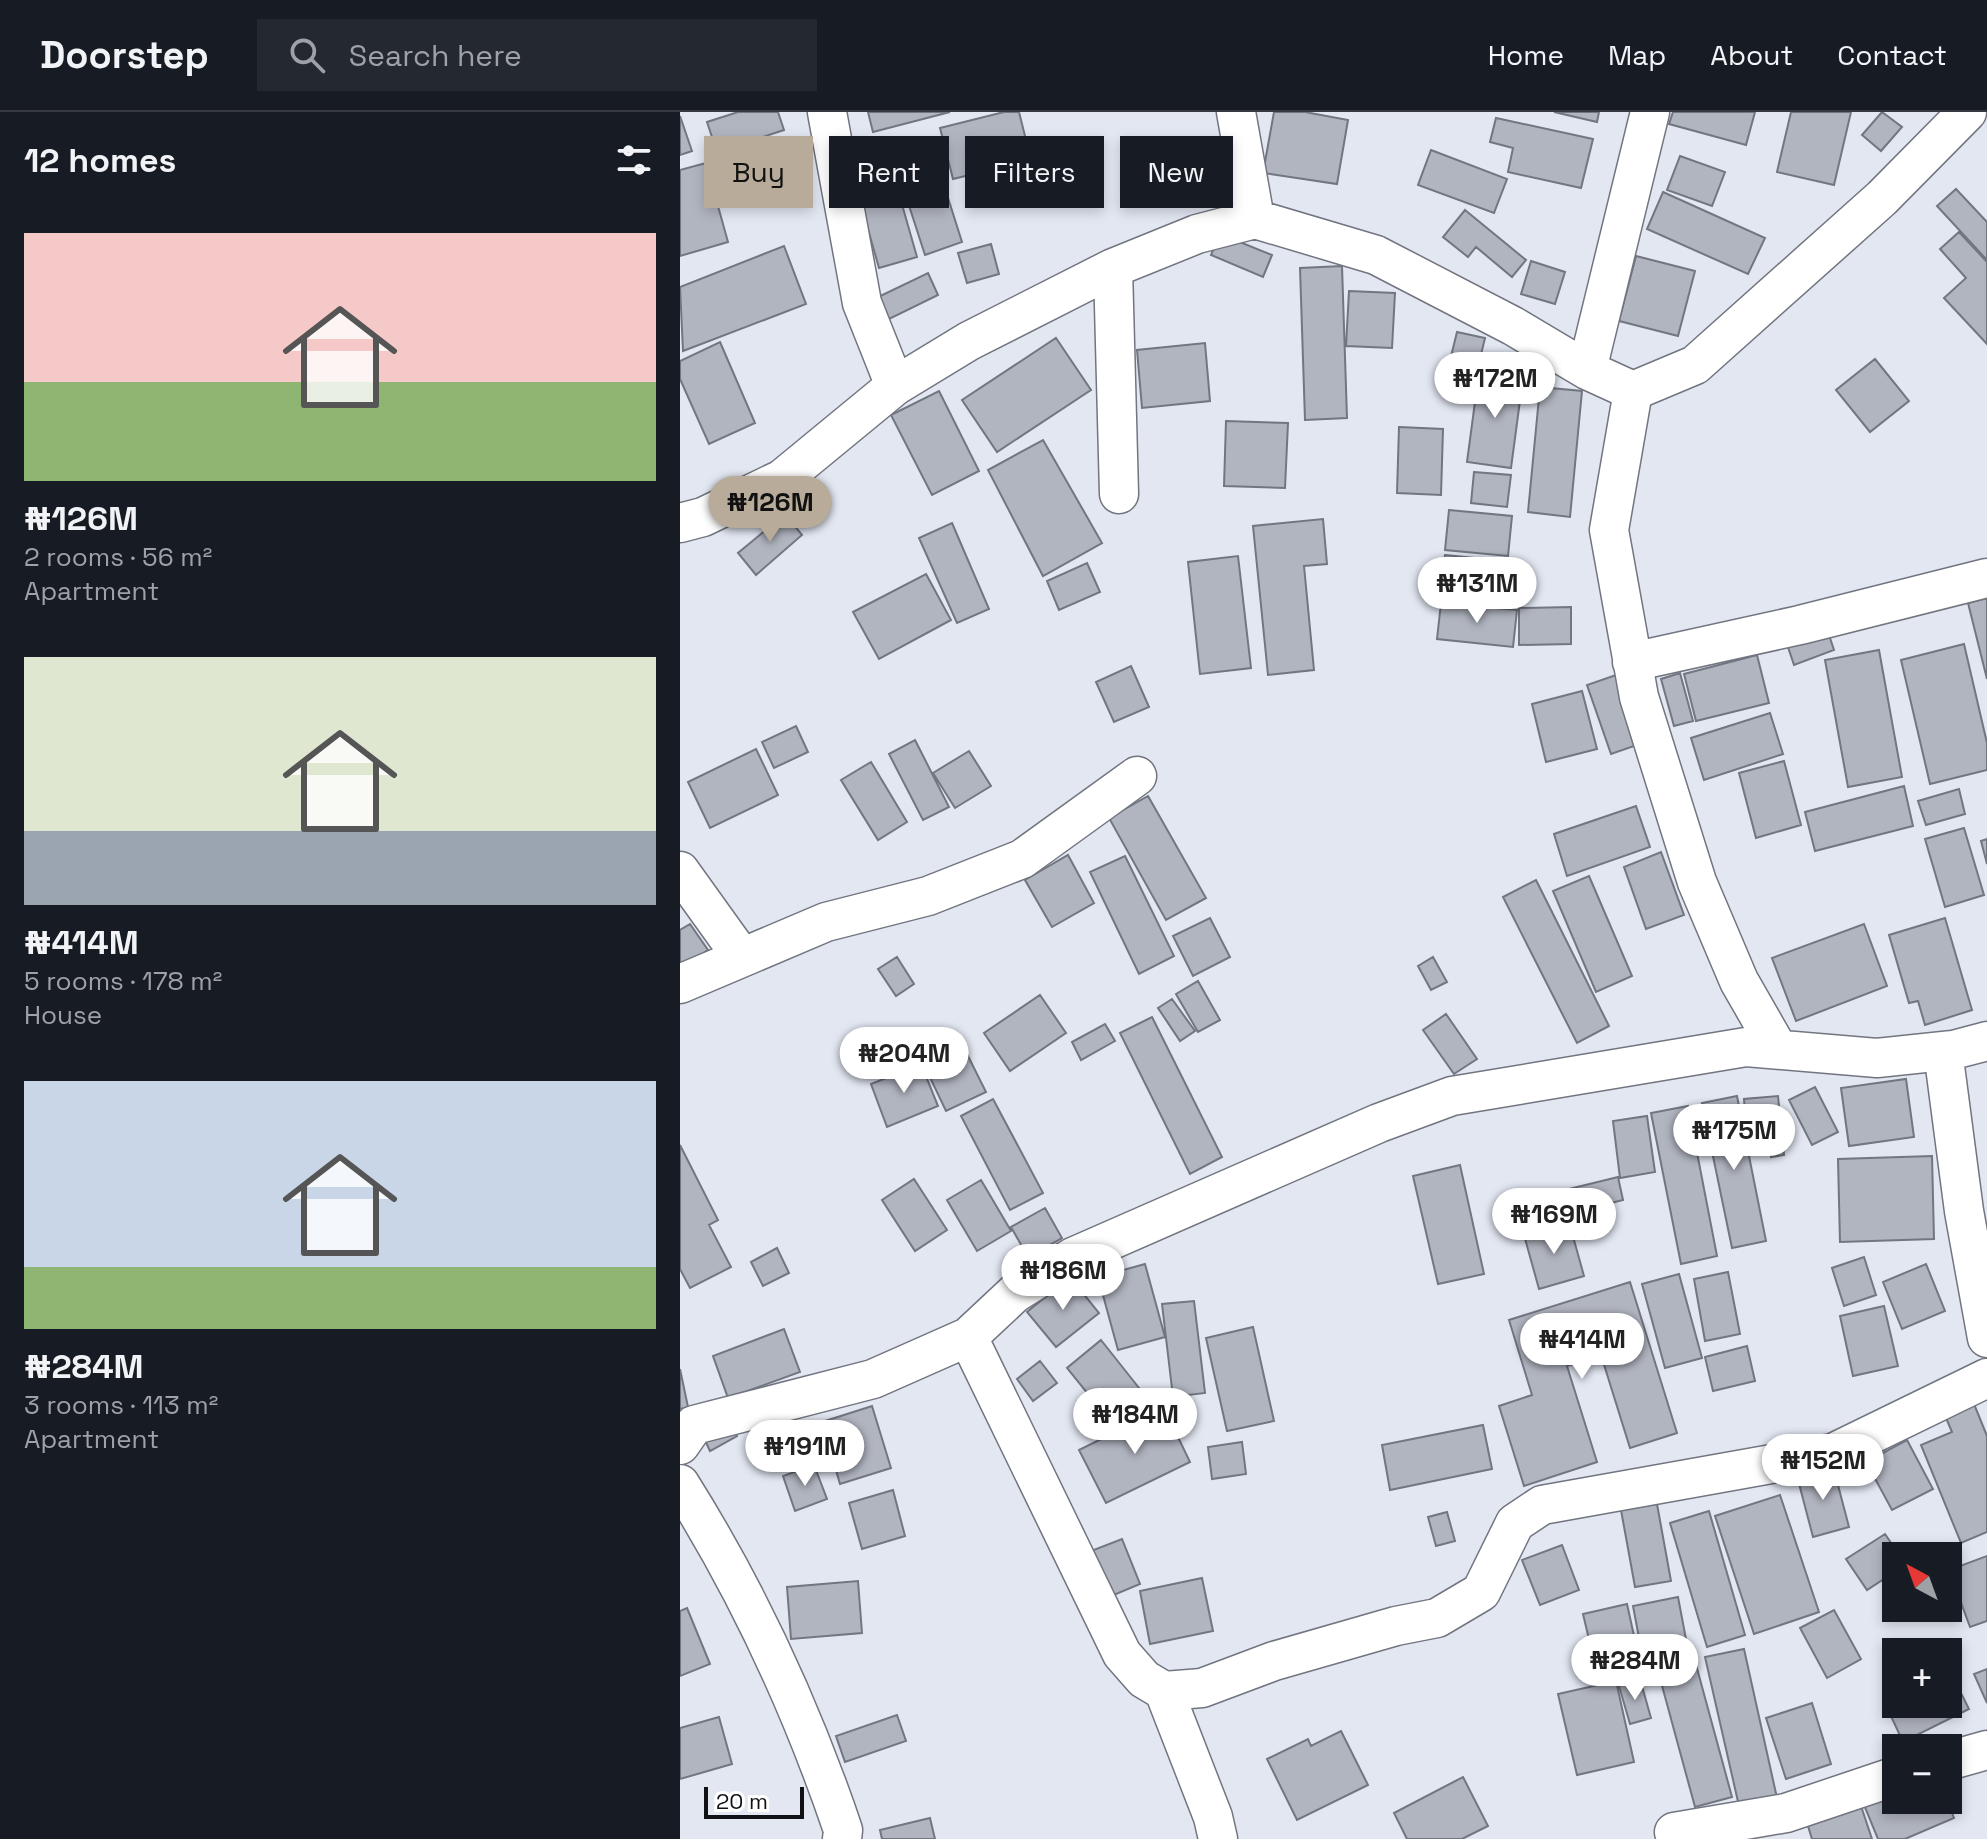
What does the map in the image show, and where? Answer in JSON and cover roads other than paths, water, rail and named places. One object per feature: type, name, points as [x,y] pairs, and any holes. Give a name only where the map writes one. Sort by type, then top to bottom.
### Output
[{"type":"street","points":[[827,112],[862,303],[895,386]]},
{"type":"street","points":[[1236,112],[1255,219]]},
{"type":"street","points":[[1587,370],[1650,112]]},
{"type":"street","points":[[680,523],[703,517],[782,479],[895,386],[969,341],[1113,268],[1197,234],[1255,219],[1376,255],[1513,326],[1587,370],[1633,391],[1695,365],[1882,198],[1967,112]]},
{"type":"street","points":[[1113,268],[1119,494]]},
{"type":"street","points":[[1633,391],[1609,530],[1639,697],[1697,882],[1739,981],[1778,1049]]},
{"type":"street","points":[[1632,662],[1800,625],[1987,578]]},
{"type":"street","points":[[680,984],[826,922],[928,896],[1022,859],[1137,776]]},
{"type":"street","points":[[680,871],[741,956]]},
{"type":"street","points":[[680,1445],[694,1425],[873,1379],[968,1337],[1015,1293],[1073,1257],[1379,1123],[1452,1096],[1746,1047],[1877,1058],[1943,1051],[1987,1041]]},
{"type":"street","points":[[1943,1051],[1964,1211],[1987,1338]]},
{"type":"street","points":[[968,1337],[1122,1654],[1144,1679],[1164,1691],[1202,1688],[1274,1661],[1396,1626],[1437,1618],[1481,1592],[1515,1523],[1542,1505],[1833,1453],[1987,1378]]},
{"type":"street","points":[[680,1484],[717,1542],[812,1739],[843,1830],[842,1839]]},
{"type":"street","points":[[1164,1691],[1213,1817],[1218,1839]]},
{"type":"street","points":[[1962,1757],[1987,1750]]},
{"type":"street","points":[[1674,1832],[1786,1813],[1882,1781]]}]
